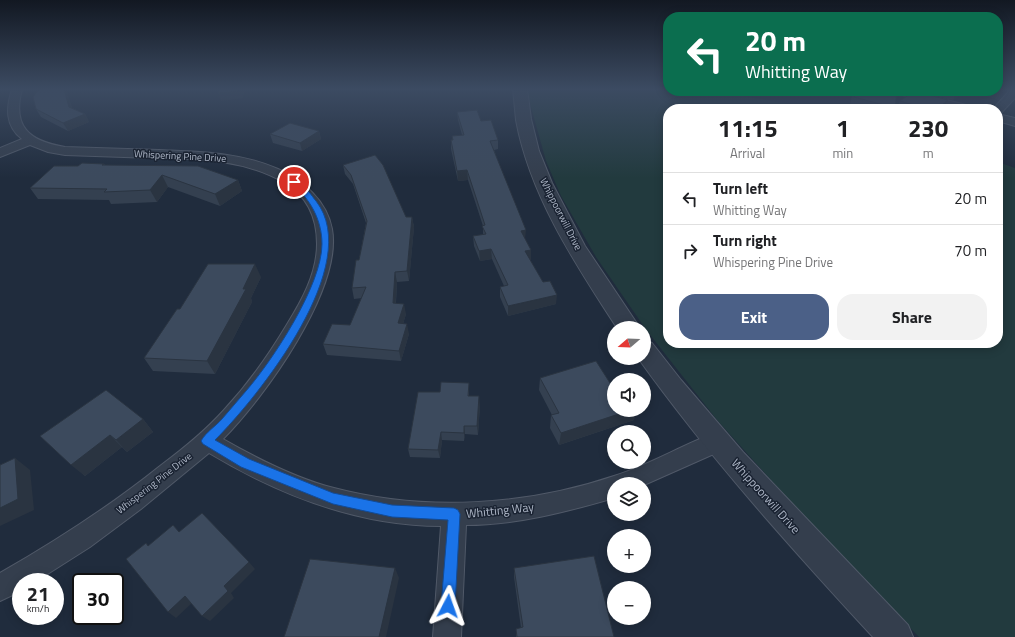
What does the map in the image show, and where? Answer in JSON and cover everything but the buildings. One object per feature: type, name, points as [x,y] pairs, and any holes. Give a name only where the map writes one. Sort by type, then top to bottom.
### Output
[{"type":"street","name":"Whispering Pine Drive","points":[[0,588],[35,568],[158,482],[207,441],[226,422],[263,378],[286,343],[309,301],[322,266],[326,243],[323,221],[315,204],[302,188],[286,177],[265,168],[234,160],[191,155],[65,151],[46,148],[26,142],[10,130],[3,119]]},
{"type":"street","name":"Whippoorwill Drive","points":[[524,119],[529,141],[550,196],[588,265],[624,321]]},
{"type":"street","points":[[1004,119],[1015,122]]},
{"type":"street","points":[[0,153],[26,142]]},
{"type":"street","name":"Whippoorwill Drive","points":[[651,358],[717,442],[827,564],[896,637]]},
{"type":"street","name":"Whitting Way","points":[[207,441],[245,463],[333,498],[392,511],[454,514],[488,513],[529,508],[559,502],[607,489]]},
{"type":"street","points":[[638,477],[717,442]]},
{"type":"street","points":[[447,637],[454,514]]},
{"type":"green space","points":[[534,119],[663,119],[663,348],[1003,348],[1003,164],[1015,168],[1015,637],[919,637],[814,528],[717,420],[651,336],[651,321],[640,321],[596,257],[561,196],[546,161]]},
{"type":"route","points":[[294,182],[302,188],[315,204],[323,221],[326,243],[325,254],[317,283],[299,321],[263,378],[226,422],[207,441],[245,463],[276,477],[333,498],[392,511],[454,514],[448,606]]}]
